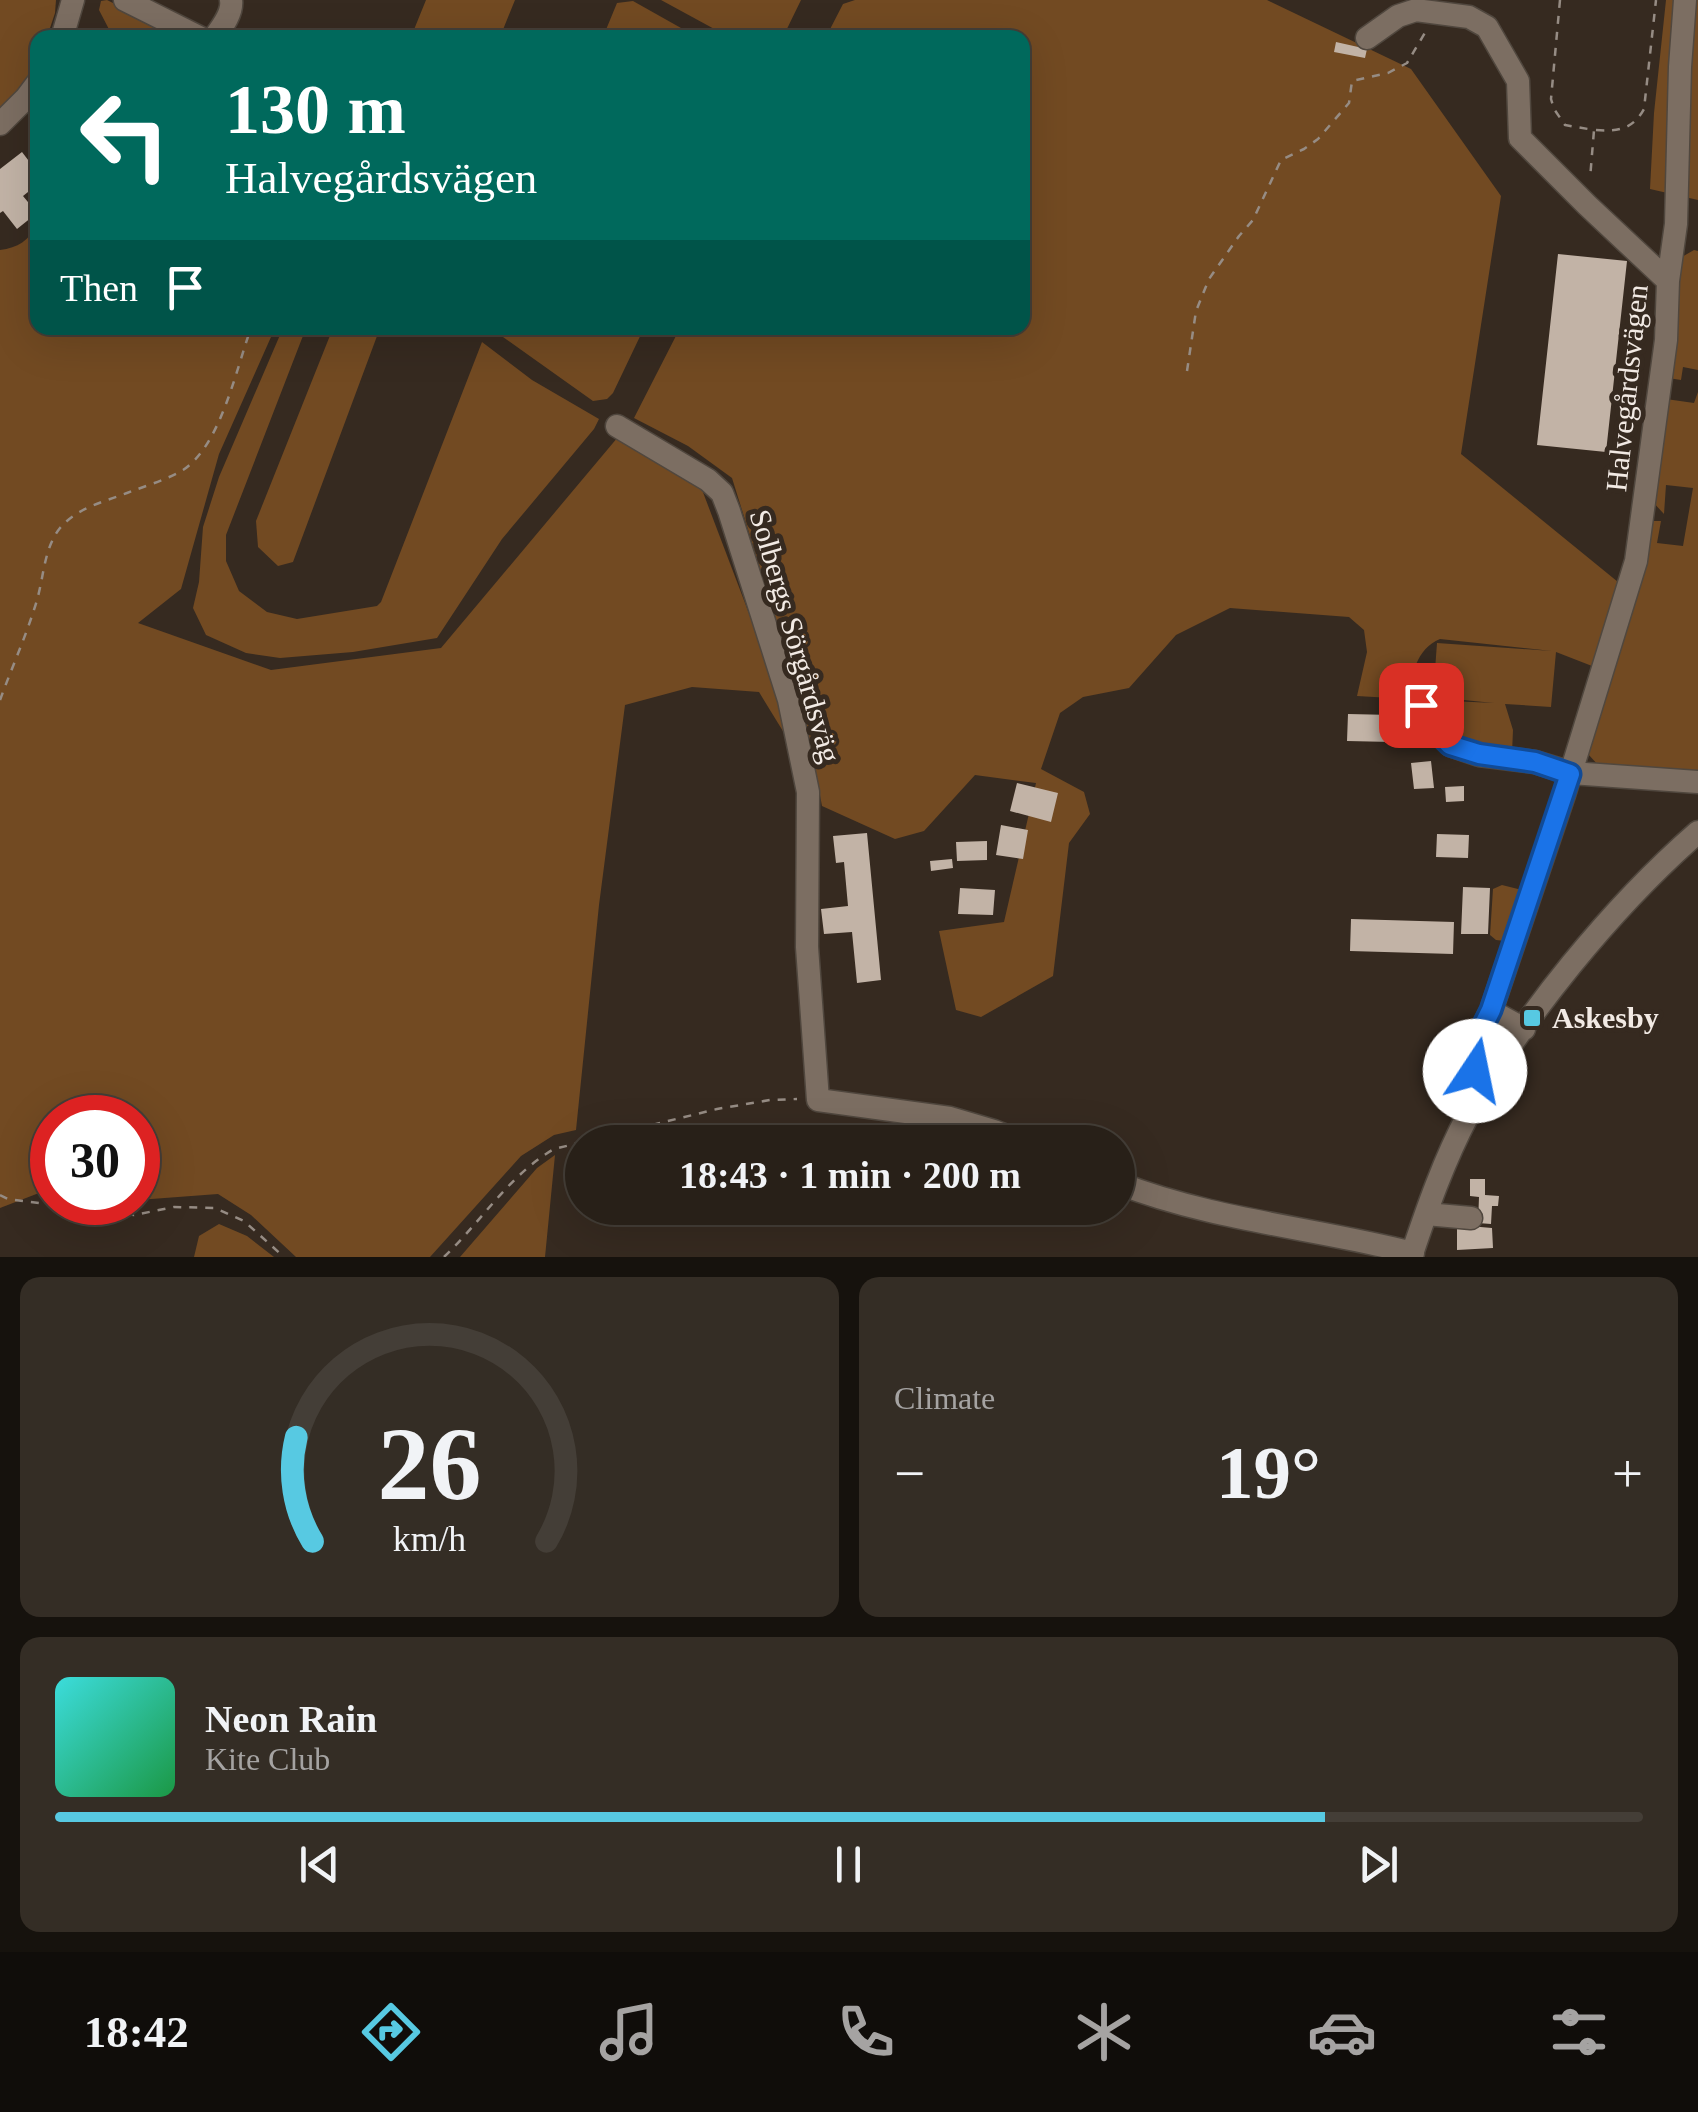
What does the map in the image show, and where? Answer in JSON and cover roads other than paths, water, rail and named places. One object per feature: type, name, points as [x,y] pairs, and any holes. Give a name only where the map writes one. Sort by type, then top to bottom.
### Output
[{"type":"street","points":[[65,30],[73,0]]},
{"type":"street","points":[[220,30],[232,6],[230,0]]},
{"type":"street","name":"Halvegårdsvägen","points":[[1489,1081],[1470,1064],[1475,1042],[1491,1010],[1570,774],[1636,561],[1666,340],[1668,280],[1676,224],[1685,0]]},
{"type":"street","points":[[133,2],[186,30]]},
{"type":"street","points":[[1367,38],[1398,16],[1416,10],[1469,17],[1487,27],[1518,81],[1520,138],[1668,280]]},
{"type":"street","points":[[0,124],[30,93]]},
{"type":"street","name":"Solbergs Sörgårdsväg","points":[[617,426],[708,480],[722,493],[789,700],[808,792],[807,947],[818,1100],[950,1118],[974,1125]]},
{"type":"street","points":[[1421,705],[1433,728],[1450,745],[1479,754],[1535,762],[1570,774],[1698,782]]},
{"type":"street","points":[[1135,1189],[1182,1205],[1346,1237],[1412,1255],[1461,1130],[1524,1029],[1595,937],[1698,832]]},
{"type":"street","points":[[1491,1010],[1524,1029]]},
{"type":"street","points":[[1426,1214],[1470,1218]]},
{"type":"place","name":"Askesby","points":[[1532,1018]]}]
